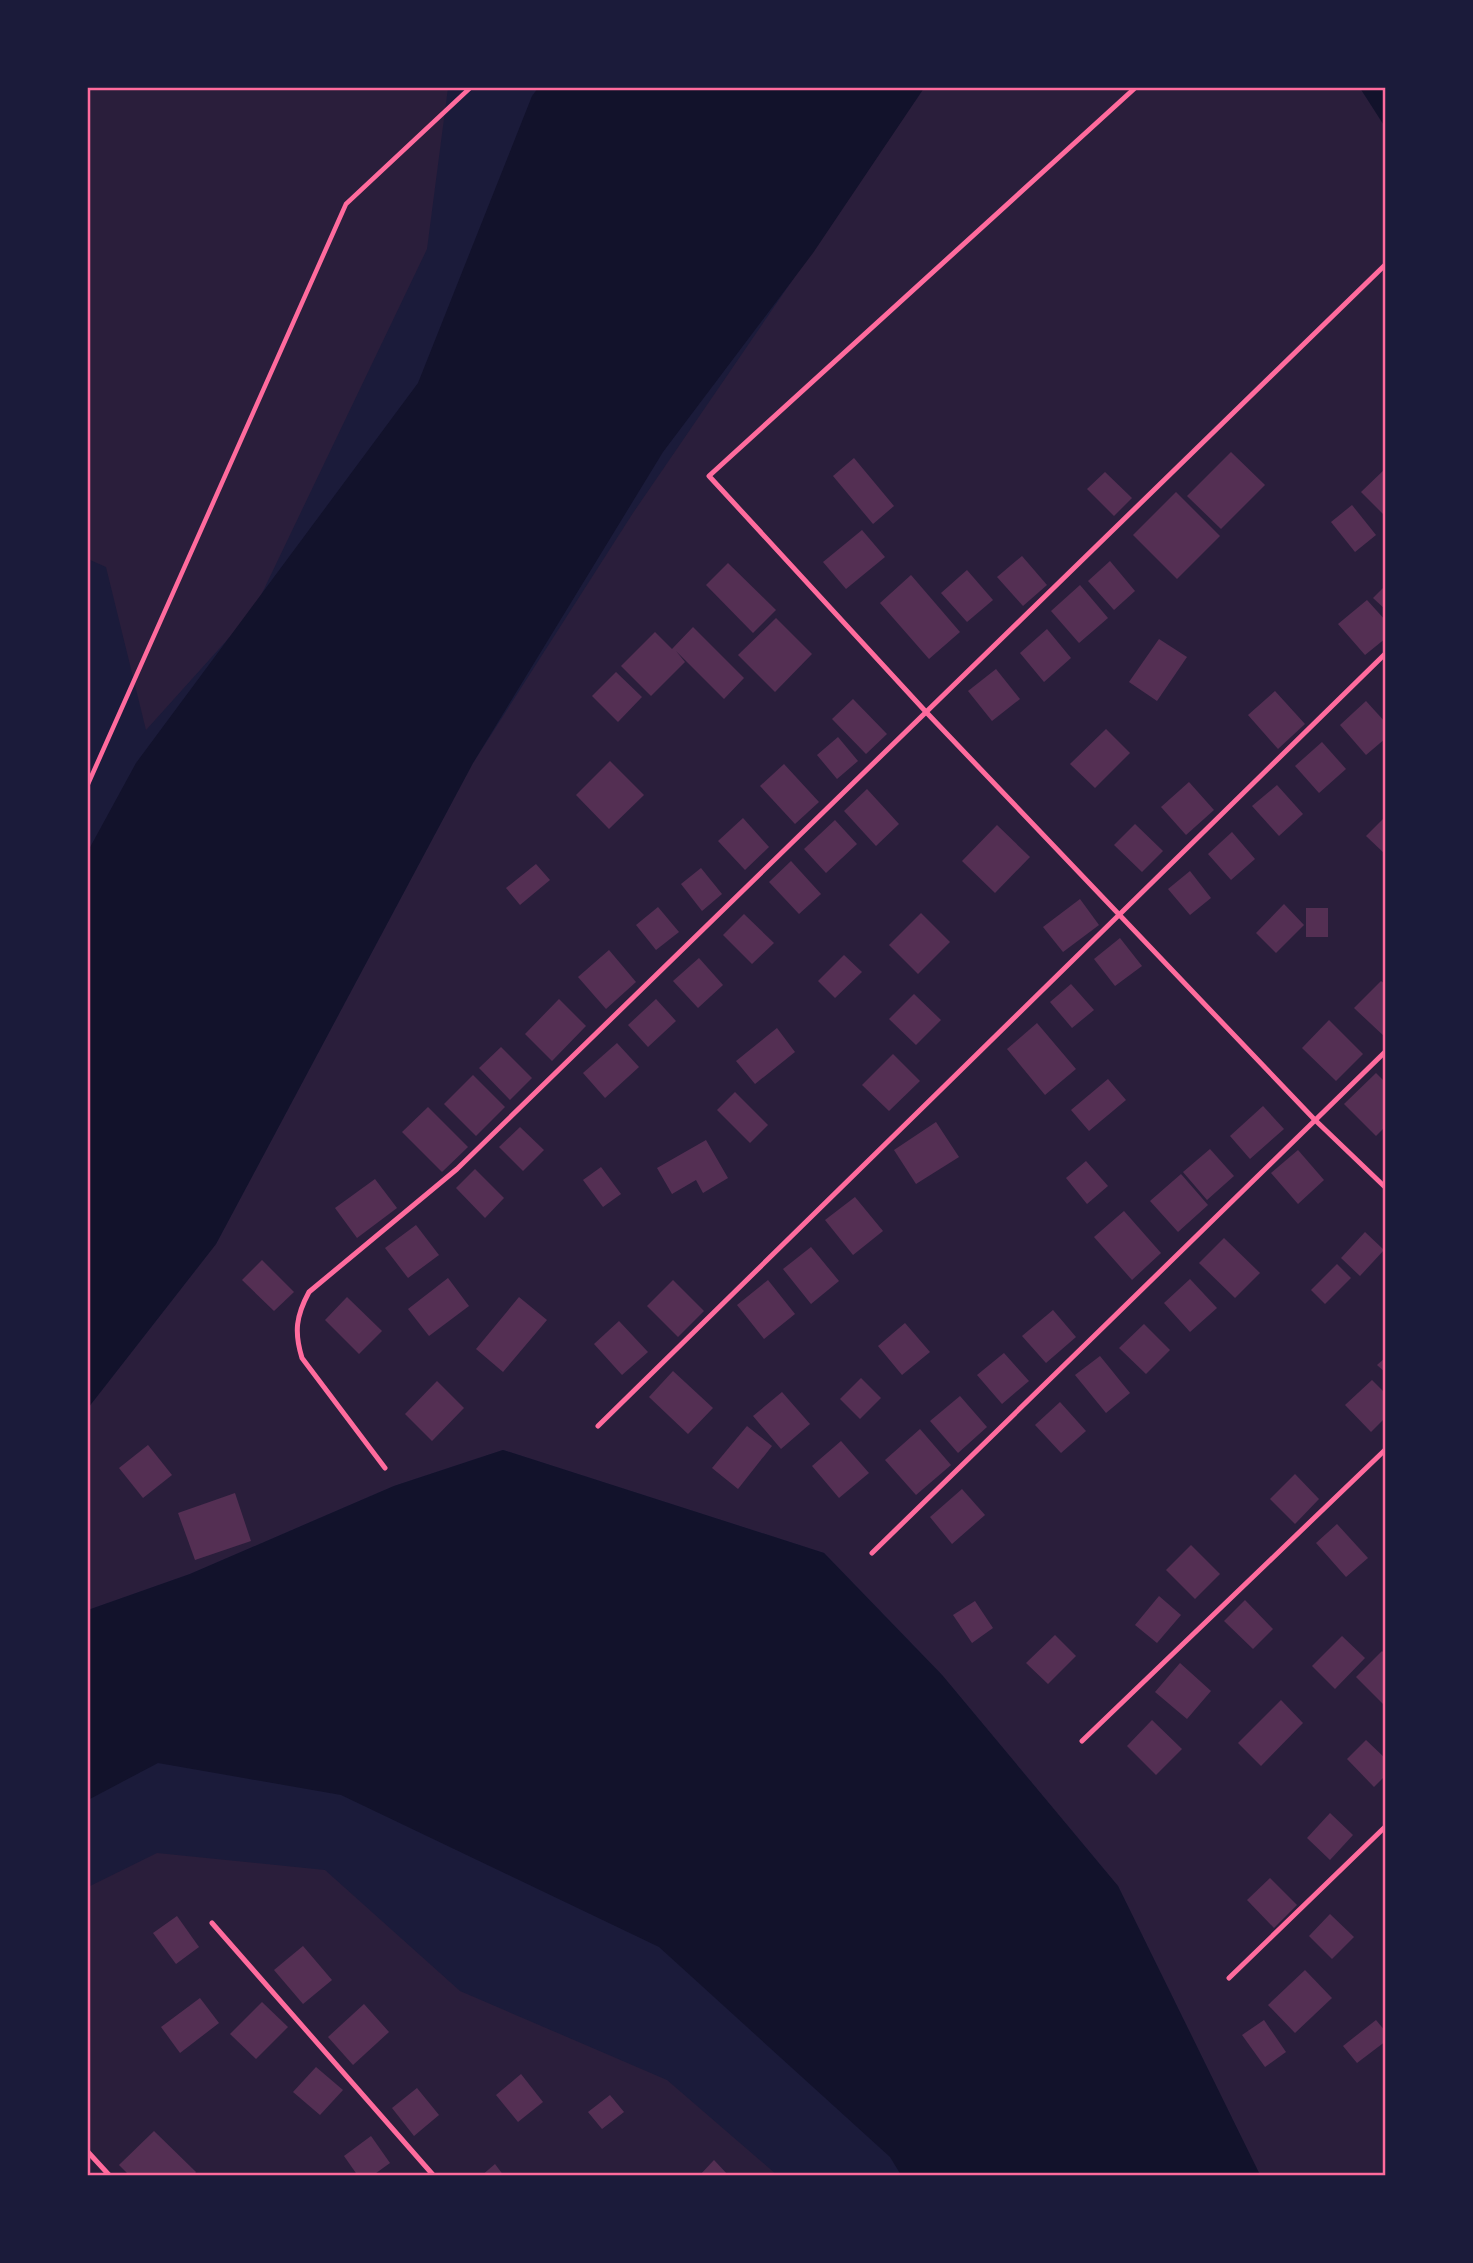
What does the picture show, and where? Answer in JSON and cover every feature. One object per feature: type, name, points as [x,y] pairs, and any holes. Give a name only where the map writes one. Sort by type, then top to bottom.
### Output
[{"type":"lane","points":[[1135,88],[709,476],[927,713],[1314,1119],[1385,1188]]},
{"type":"lane","points":[[385,1468],[302,1358],[295,1336],[298,1312],[309,1292],[457,1169],[1385,264]]},
{"type":"lane","points":[[598,1426],[1385,653]]},
{"type":"lane","points":[[872,1553],[1385,1051]]},
{"type":"lane","points":[[1082,1741],[1385,1449]]},
{"type":"lane","points":[[1229,1978],[1385,1826]]},
{"type":"lane","points":[[212,1923],[434,2175]]},
{"type":"lane","points":[[88,2152],[110,2175]]},
{"type":"path","points":[[88,784],[346,204],[470,88]]},
{"type":"shaded area","points":[[88,88],[448,88],[427,249],[254,610],[146,730],[106,567],[88,559]]},
{"type":"shaded area","points":[[538,88],[924,88],[813,253],[663,452],[473,763],[216,1244],[88,1408],[88,851],[136,763],[418,383],[532,96]]},
{"type":"shaded area","points":[[924,88],[1360,88],[1386,127],[1385,2175],[1260,2175],[1118,1886],[942,1675],[824,1553],[503,1450],[394,1486],[190,1574],[88,1610],[88,1408],[216,1244],[473,763],[633,513]]},
{"type":"shaded area","points":[[1360,88],[1385,88],[1385,127]]},
{"type":"shaded area","points":[[503,1450],[824,1553],[942,1675],[1118,1886],[1260,2175],[901,2175],[890,2157],[659,1947],[341,1795],[158,1763],[88,1800],[88,1610],[190,1574],[394,1486]]},
{"type":"shaded area","points":[[157,1853],[325,1870],[460,1991],[667,2080],[777,2175],[88,2176],[88,1887]]},
{"type":"building","points":[[1231,452],[1265,485],[1221,529],[1187,496]]},
{"type":"building","points":[[854,458],[894,506],[873,524],[833,476]]},
{"type":"building","points":[[1386,468],[1386,517],[1361,492]]},
{"type":"building","points":[[1105,472],[1132,498],[1114,516],[1087,489]]},
{"type":"building","points":[[1176,492],[1220,536],[1177,579],[1133,535]]},
{"type":"building","points":[[1352,505],[1376,535],[1355,552],[1331,522]]},
{"type":"building","points":[[862,530],[885,557],[846,589],[823,562]]},
{"type":"building","points":[[1022,556],[1047,585],[1023,606],[997,577]]},
{"type":"building","points":[[1110,561],[1135,591],[1114,610],[1088,581]]},
{"type":"building","points":[[728,563],[776,610],[753,633],[706,585]]},
{"type":"building","points":[[967,570],[993,600],[967,622],[941,593]]},
{"type":"building","points":[[911,575],[960,632],[929,659],[880,603]]},
{"type":"building","points":[[1080,585],[1108,618],[1079,643],[1051,611]]},
{"type":"building","points":[[1386,585],[1386,610],[1373,598]]},
{"type":"building","points":[[1367,600],[1386,621],[1386,638],[1365,655],[1338,624]]},
{"type":"building","points":[[776,618],[812,654],[775,692],[738,655]]},
{"type":"building","points":[[693,627],[744,678],[724,699],[676,651],[685,662],[651,696],[621,666],[655,632],[672,649]]},
{"type":"building","points":[[1047,629],[1071,658],[1044,682],[1020,653]]},
{"type":"building","points":[[1159,639],[1187,657],[1157,701],[1129,682]]},
{"type":"building","points":[[996,669],[1020,699],[992,721],[968,691]]},
{"type":"building","points":[[616,672],[642,697],[618,722],[592,696]]},
{"type":"building","points":[[1275,691],[1305,724],[1278,749],[1248,715]]},
{"type":"building","points":[[853,699],[887,734],[866,754],[832,719]]},
{"type":"building","points":[[1366,701],[1386,723],[1386,738],[1366,755],[1340,725]]},
{"type":"building","points":[[1106,729],[1130,753],[1095,788],[1070,764]]},
{"type":"building","points":[[838,737],[858,761],[837,779],[817,755]]},
{"type":"building","points":[[1322,742],[1346,769],[1319,793],[1295,766]]},
{"type":"building","points":[[610,761],[644,795],[609,829],[576,795]]},
{"type":"building","points":[[784,764],[819,802],[795,824],[760,786]]},
{"type":"building","points":[[1189,782],[1214,810],[1186,835],[1161,807]]},
{"type":"building","points":[[1277,785],[1303,814],[1279,836],[1252,806]]},
{"type":"building","points":[[867,789],[899,824],[876,846],[844,811]]},
{"type":"building","points":[[1386,816],[1386,855],[1366,836]]},
{"type":"building","points":[[743,818],[769,847],[745,870],[718,841]]},
{"type":"building","points":[[835,820],[857,844],[826,873],[804,849]]},
{"type":"building","points":[[1135,824],[1163,851],[1142,872],[1114,845]]},
{"type":"building","points":[[997,825],[1030,857],[995,893],[962,861]]},
{"type":"building","points":[[1232,832],[1255,859],[1231,880],[1208,854]]},
{"type":"building","points":[[791,861],[821,894],[799,914],[769,882]]},
{"type":"building","points":[[536,864],[550,880],[520,905],[506,888]]},
{"type":"building","points":[[701,868],[722,894],[702,911],[681,884]]},
{"type":"building","points":[[1190,871],[1211,898],[1190,915],[1168,889]]},
{"type":"building","points":[[1080,899],[1099,925],[1063,952],[1043,927]]},
{"type":"building","points":[[1284,904],[1304,925],[1276,953],[1256,933]]},
{"type":"building","points":[[658,907],[679,932],[656,950],[636,925]]},
{"type":"building","points":[[1306,908],[1328,908],[1328,937],[1306,937]]},
{"type":"building","points":[[921,913],[950,942],[918,974],[889,945]]},
{"type":"building","points":[[744,914],[774,943],[752,964],[723,935]]},
{"type":"building","points":[[1120,938],[1142,966],[1115,986],[1094,959]]},
{"type":"building","points":[[609,950],[636,982],[606,1009],[578,977]]},
{"type":"building","points":[[844,955],[862,972],[835,998],[818,981]]},
{"type":"building","points":[[699,958],[723,985],[698,1008],[673,981]]},
{"type":"building","points":[[1381,981],[1386,985],[1386,1038],[1354,1008]]},
{"type":"building","points":[[1071,984],[1094,1010],[1072,1028],[1050,1002]]},
{"type":"building","points":[[914,994],[941,1020],[916,1045],[889,1019]]},
{"type":"building","points":[[559,999],[586,1026],[552,1061],[525,1034]]},
{"type":"building","points":[[656,999],[676,1021],[648,1047],[628,1025]]},
{"type":"building","points":[[1329,1020],[1363,1054],[1336,1081],[1302,1048]]},
{"type":"building","points":[[1037,1023],[1076,1069],[1045,1095],[1007,1049]]},
{"type":"building","points":[[777,1028],[795,1052],[755,1084],[736,1061]]},
{"type":"building","points":[[617,1043],[639,1067],[605,1098],[583,1073]]},
{"type":"building","points":[[501,1047],[532,1078],[510,1100],[479,1068]]},
{"type":"building","points":[[893,1054],[920,1081],[889,1111],[862,1085]]},
{"type":"building","points":[[1376,1073],[1386,1083],[1386,1126],[1376,1136],[1344,1104]]},
{"type":"building","points":[[473,1075],[505,1107],[476,1136],[444,1104]]},
{"type":"building","points":[[1108,1079],[1126,1100],[1089,1131],[1071,1110]]},
{"type":"building","points":[[735,1092],[768,1125],[750,1143],[717,1110]]},
{"type":"building","points":[[1263,1106],[1284,1129],[1250,1159],[1230,1136]]},
{"type":"building","points":[[428,1107],[468,1147],[442,1172],[402,1132]]},
{"type":"building","points":[[936,1122],[959,1157],[916,1184],[894,1150]]},
{"type":"building","points":[[520,1127],[544,1150],[523,1171],[499,1147]]},
{"type":"building","points":[[706,1140],[728,1178],[703,1193],[696,1180],[672,1194],[657,1168]]},
{"type":"building","points":[[1210,1149],[1234,1176],[1207,1200],[1183,1172]]},
{"type":"building","points":[[1298,1150],[1324,1180],[1298,1204],[1271,1173]]},
{"type":"building","points":[[1086,1161],[1108,1186],[1087,1204],[1066,1178]]},
{"type":"building","points":[[601,1167],[621,1194],[603,1207],[583,1180]]},
{"type":"building","points":[[475,1169],[504,1198],[485,1218],[456,1188]]},
{"type":"building","points":[[1181,1174],[1208,1205],[1178,1232],[1150,1201]]},
{"type":"building","points":[[375,1179],[397,1208],[357,1238],[335,1208]]},
{"type":"building","points":[[855,1197],[883,1231],[853,1255],[825,1220]]},
{"type":"building","points":[[1124,1211],[1161,1253],[1132,1280],[1094,1237]]},
{"type":"building","points":[[416,1225],[439,1255],[408,1278],[385,1248]]},
{"type":"building","points":[[1365,1232],[1384,1250],[1360,1276],[1341,1258]]},
{"type":"building","points":[[1224,1238],[1260,1273],[1235,1298],[1199,1263]]},
{"type":"building","points":[[811,1247],[839,1281],[811,1304],[783,1269]]},
{"type":"building","points":[[262,1260],[294,1292],[274,1311],[242,1280]]},
{"type":"building","points":[[1337,1264],[1351,1278],[1325,1304],[1311,1290]]},
{"type":"building","points":[[448,1278],[469,1306],[429,1336],[408,1309]]},
{"type":"building","points":[[1190,1279],[1217,1308],[1190,1332],[1164,1303]]},
{"type":"building","points":[[673,1280],[704,1311],[678,1337],[647,1306]]},
{"type":"building","points":[[768,1280],[795,1314],[764,1339],[737,1305]]},
{"type":"building","points":[[347,1297],[382,1331],[359,1354],[325,1320]]},
{"type":"building","points":[[519,1297],[547,1320],[503,1372],[476,1349]]},
{"type":"building","points":[[1053,1310],[1076,1337],[1046,1363],[1022,1336]]},
{"type":"building","points":[[619,1321],[648,1352],[622,1375],[594,1344]]},
{"type":"building","points":[[905,1323],[930,1352],[902,1375],[878,1346]]},
{"type":"building","points":[[1144,1324],[1170,1350],[1146,1374],[1119,1348]]},
{"type":"building","points":[[1004,1353],[1029,1381],[1002,1404],[977,1375]]},
{"type":"building","points":[[1100,1356],[1130,1393],[1106,1413],[1075,1375]]},
{"type":"building","points":[[1386,1357],[1386,1373],[1377,1365]]},
{"type":"building","points":[[673,1371],[713,1408],[688,1434],[649,1397]]},
{"type":"building","points":[[861,1378],[881,1398],[860,1419],[840,1399]]},
{"type":"building","points":[[1372,1380],[1386,1394],[1386,1417],[1371,1432],[1345,1405]]},
{"type":"building","points":[[437,1381],[464,1408],[432,1441],[405,1414]]},
{"type":"building","points":[[782,1392],[810,1424],[781,1449],[753,1416]]},
{"type":"building","points":[[960,1396],[987,1427],[958,1453],[930,1421]]},
{"type":"building","points":[[1060,1402],[1086,1431],[1061,1453],[1035,1425]]},
{"type":"building","points":[[747,1426],[772,1446],[738,1489],[712,1468]]},
{"type":"building","points":[[920,1429],[951,1465],[916,1495],[885,1460]]},
{"type":"building","points":[[841,1441],[869,1473],[839,1498],[812,1466]]},
{"type":"building","points":[[148,1445],[172,1475],[143,1498],[119,1468]]},
{"type":"building","points":[[1295,1474],[1319,1499],[1295,1524],[1270,1499]]},
{"type":"building","points":[[962,1489],[985,1515],[952,1544],[930,1517]]},
{"type":"building","points":[[235,1493],[251,1541],[195,1560],[178,1513]]},
{"type":"building","points":[[1337,1524],[1368,1558],[1346,1577],[1316,1543]]},
{"type":"building","points":[[1191,1545],[1220,1574],[1195,1599],[1166,1570]]},
{"type":"building","points":[[1159,1596],[1181,1615],[1157,1643],[1135,1625]]},
{"type":"building","points":[[1245,1600],[1273,1629],[1253,1649],[1224,1621]]},
{"type":"building","points":[[975,1601],[993,1628],[972,1643],[953,1615]]},
{"type":"building","points":[[1055,1635],[1076,1656],[1048,1684],[1026,1663]]},
{"type":"building","points":[[1342,1636],[1365,1658],[1335,1689],[1312,1666]]},
{"type":"building","points":[[1382,1651],[1386,1655],[1386,1707],[1356,1677]]},
{"type":"building","points":[[1180,1663],[1211,1691],[1187,1719],[1155,1692]]},
{"type":"building","points":[[1281,1700],[1303,1723],[1261,1766],[1238,1743]]},
{"type":"building","points":[[1152,1720],[1182,1749],[1156,1775],[1127,1746]]},
{"type":"building","points":[[1366,1740],[1386,1759],[1386,1775],[1374,1787],[1347,1759]]},
{"type":"building","points":[[1330,1813],[1353,1835],[1330,1860],[1307,1838]]},
{"type":"building","points":[[1270,1878],[1297,1905],[1274,1928],[1247,1900]]},
{"type":"building","points":[[1330,1914],[1354,1937],[1332,1959],[1309,1936]]},
{"type":"building","points":[[177,1916],[199,1947],[176,1964],[153,1933]]},
{"type":"building","points":[[303,1946],[332,1980],[303,2004],[274,1970]]},
{"type":"building","points":[[1305,1970],[1332,1998],[1295,2033],[1268,2005]]},
{"type":"building","points":[[200,1998],[219,2023],[180,2053],[161,2027]]},
{"type":"building","points":[[262,2002],[288,2027],[256,2059],[230,2034]]},
{"type":"building","points":[[364,2004],[389,2032],[353,2065],[328,2037]]},
{"type":"building","points":[[1264,2020],[1286,2052],[1265,2067],[1242,2035]]},
{"type":"building","points":[[1376,2020],[1386,2032],[1386,2041],[1357,2063],[1343,2046]]},
{"type":"building","points":[[316,2067],[343,2090],[320,2115],[293,2092]]},
{"type":"building","points":[[521,2074],[543,2102],[518,2122],[496,2095]]},
{"type":"building","points":[[417,2088],[439,2115],[414,2136],[392,2108]]},
{"type":"building","points":[[610,2095],[624,2112],[602,2129],[588,2112]]},
{"type":"building","points":[[154,2131],[196,2172],[193,2176],[130,2176],[119,2165]]},
{"type":"building","points":[[371,2136],[390,2163],[372,2176],[358,2176],[344,2156]]},
{"type":"building","points":[[714,2160],[729,2176],[699,2176]]},
{"type":"building","points":[[495,2164],[504,2176],[481,2176]]}]
